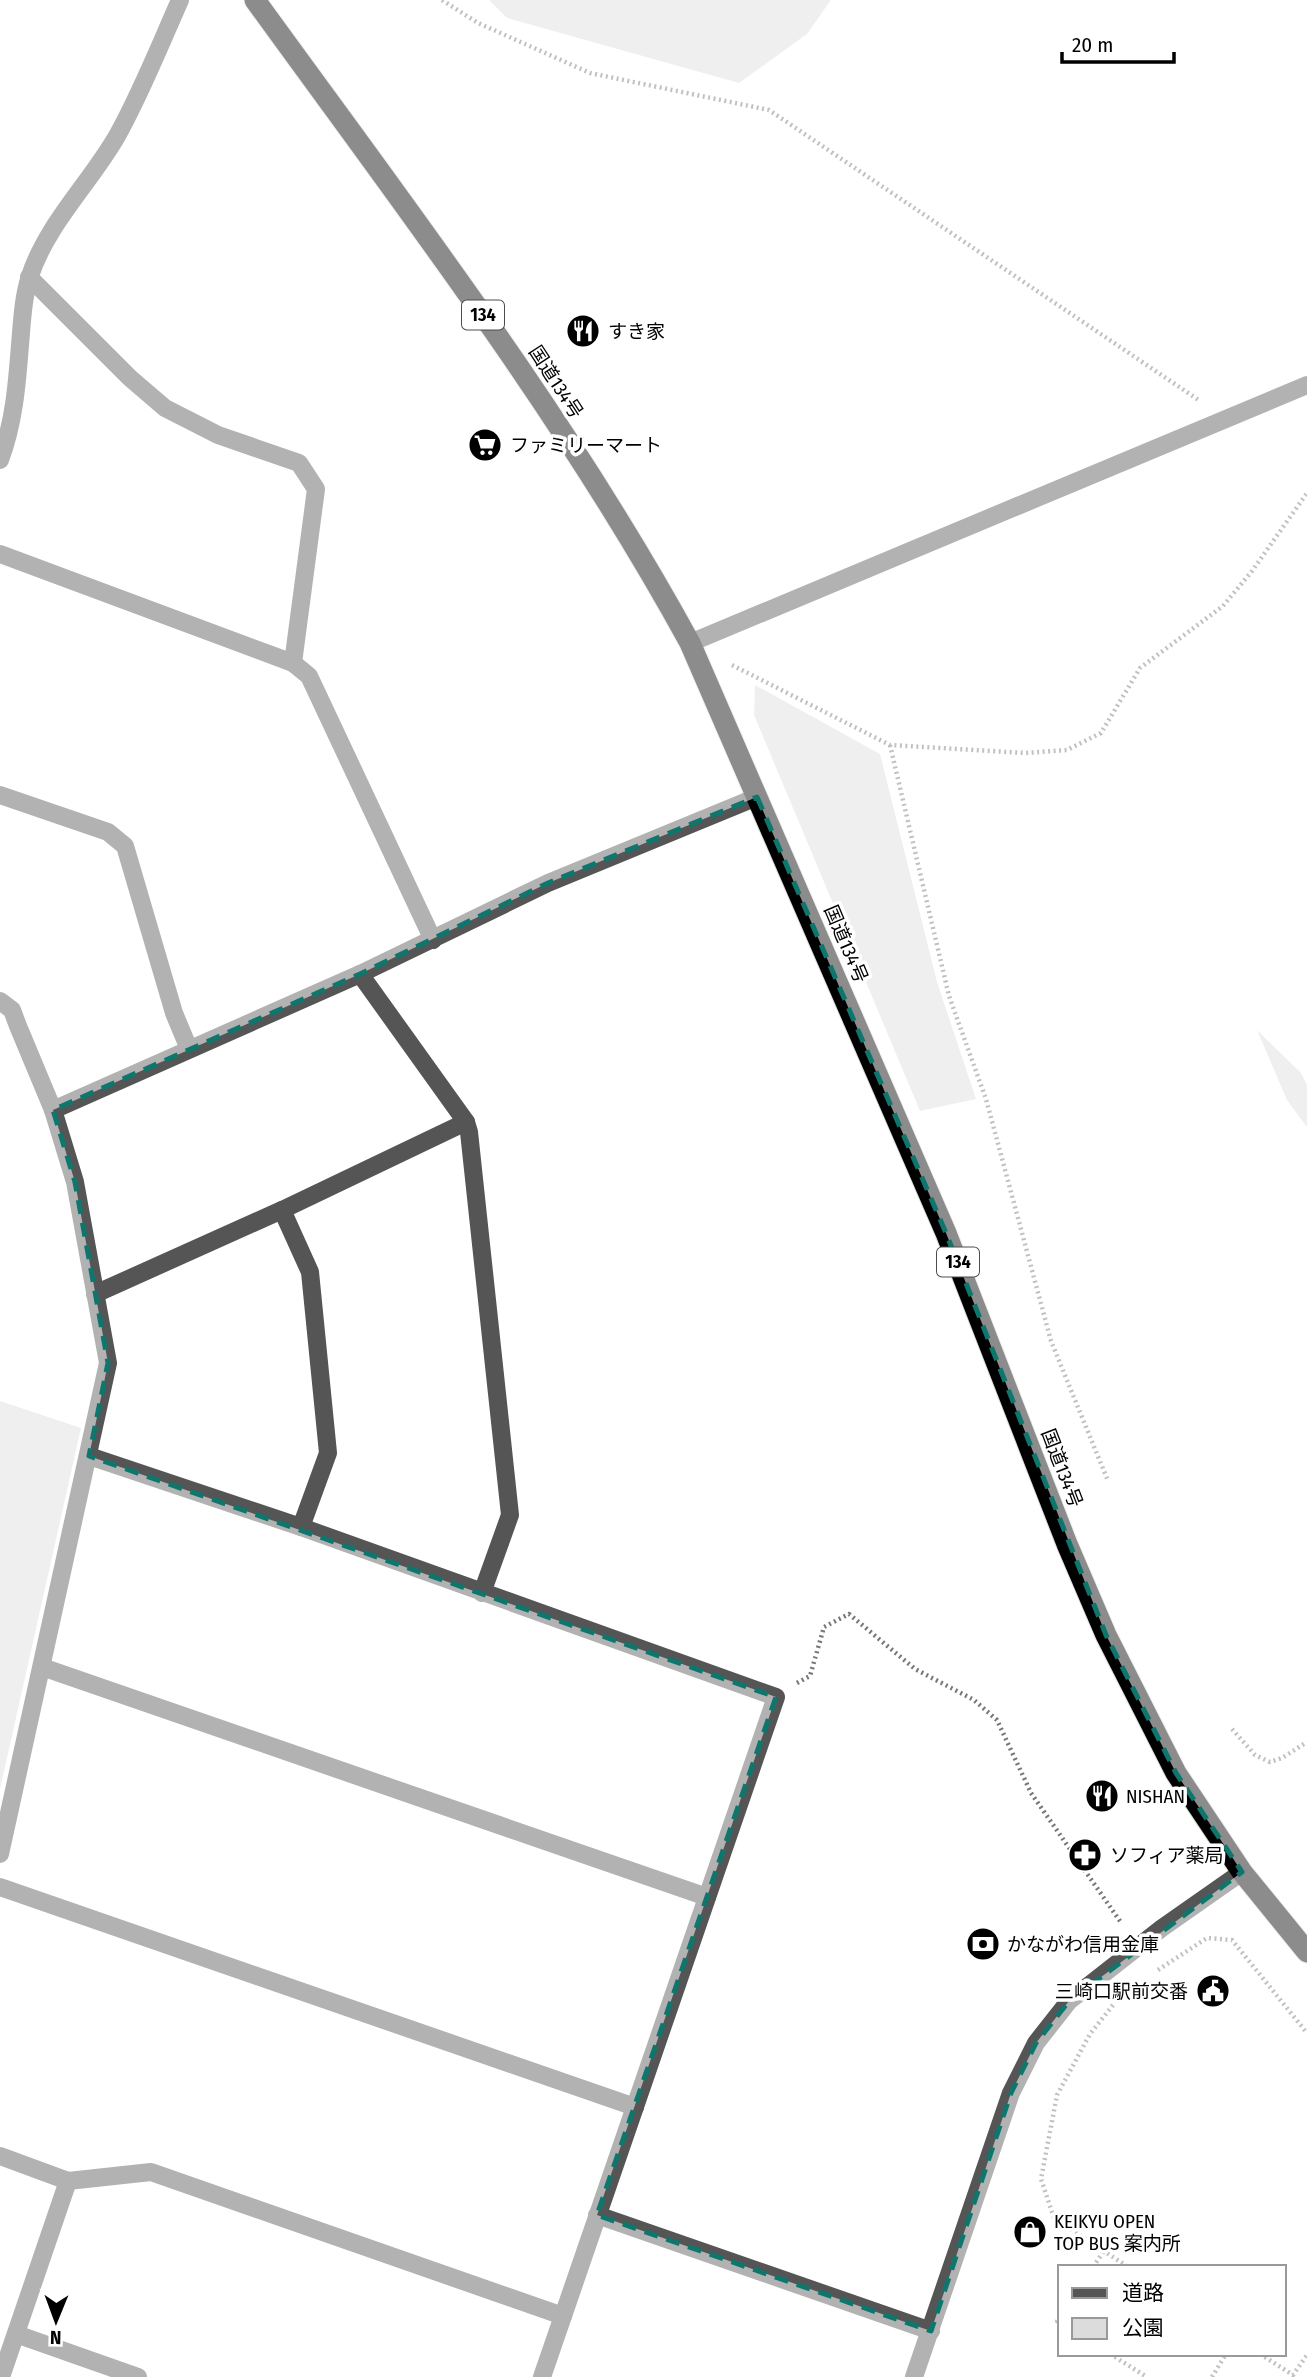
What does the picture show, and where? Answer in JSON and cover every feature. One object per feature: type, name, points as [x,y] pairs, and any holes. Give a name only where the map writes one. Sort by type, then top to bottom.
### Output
[{"type":"highway","name":"国道134号","points":[[255,0],[512,355],[644,559],[690,643],[946,1233],[1106,1635],[1176,1773],[1242,1872],[1307,1952]]},
{"type":"street","points":[[0,460],[12,420],[29,277],[48,236],[90,180],[118,134],[180,0]]},
{"type":"street","points":[[29,277],[130,378],[165,408],[218,435],[299,463],[316,489],[293,663]]},
{"type":"street","points":[[690,643],[1307,385]]},
{"type":"street","points":[[0,554],[293,663],[309,676],[433,940]]},
{"type":"street","points":[[0,795],[108,832],[125,846],[174,1013],[189,1049]]},
{"type":"street","points":[[53,1110],[360,974],[548,883],[757,797]]},
{"type":"street","points":[[360,974],[466,1122],[469,1132],[510,1514],[482,1593]]},
{"type":"street","points":[[0,1001],[12,1010],[53,1110],[75,1182],[108,1363],[0,1854]]},
{"type":"street","points":[[95,1294],[282,1210],[466,1122]]},
{"type":"street","points":[[282,1210],[310,1272],[328,1453],[301,1527]]},
{"type":"street","points":[[89,1456],[301,1527],[776,1697],[542,2377]]},
{"type":"street","points":[[42,1667],[708,1897]]},
{"type":"street","points":[[914,2377],[1011,2093],[1036,2043],[1069,2001],[1138,1946],[1242,1872]]},
{"type":"street","points":[[0,1887],[635,2107]]},
{"type":"street","points":[[0,2156],[68,2181],[150,2172],[563,2316]]},
{"type":"street","points":[[1,2377],[68,2181]]},
{"type":"street","points":[[597,2215],[931,2331]]},
{"type":"street","points":[[16,2334],[138,2377]]},
{"type":"path","points":[[442,0],[478,23],[590,73],[769,110],[1227,419]]},
{"type":"path","points":[[690,643],[890,745],[1039,752],[1067,750],[1101,733],[1140,668],[1223,606],[1252,571],[1307,493]]},
{"type":"path","points":[[890,745],[949,996],[986,1099],[1051,1341],[1108,1481]]},
{"type":"path","points":[[776,1697],[810,1676],[824,1627],[849,1614],[915,1670],[974,1700],[997,1720],[1037,1802],[1138,1946]]},
{"type":"path","points":[[1232,1729],[1255,1755],[1270,1762],[1282,1758],[1307,1742]]},
{"type":"path","points":[[1154,1973],[1207,1938],[1232,1940],[1307,2033]]},
{"type":"path","points":[[1114,2004],[1090,2034],[1057,2095],[1041,2179],[1054,2218],[1125,2265]]},
{"type":"path","points":[[1094,2265],[1104,2251]]},
{"type":"path","points":[[1263,2356],[1295,2376],[1307,2355]]},
{"type":"path","points":[[1113,2356],[1147,2377]]},
{"type":"path","points":[[1212,2377],[1225,2356]]},
{"type":"highlighted area","points":[[757,797],[946,1233],[1106,1635],[1176,1773],[1242,1872],[1069,2001],[1036,2043],[1011,2093],[931,2331],[597,2215],[776,1697],[89,1456],[108,1363],[75,1182],[53,1110],[360,974],[548,883]]},
{"type":"green space","points":[[489,0],[831,0],[807,34],[739,83],[507,18]]},
{"type":"green space","points":[[755,685],[880,754],[937,982],[976,1099],[920,1111],[754,715]]},
{"type":"green space","points":[[1257,1030],[1301,1073],[1307,1085],[1307,1127],[1287,1100]]},
{"type":"green space","points":[[0,1401],[81,1428],[0,1789]]},
{"type":"place","name":"すき家","points":[[583,331]]},
{"type":"place","name":"ファミリーマート","points":[[485,445]]},
{"type":"place","name":"NISHAN","points":[[1102,1796]]},
{"type":"place","name":"ソフィア薬局","points":[[1085,1855]]},
{"type":"place","name":"かながわ信用金庫","points":[[983,1944]]},
{"type":"place","name":"三崎口駅前交番","points":[[1213,1991]]},
{"type":"place","name":"KEIKYU OPEN TOP BUS 案内所","points":[[1030,2232]]}]
